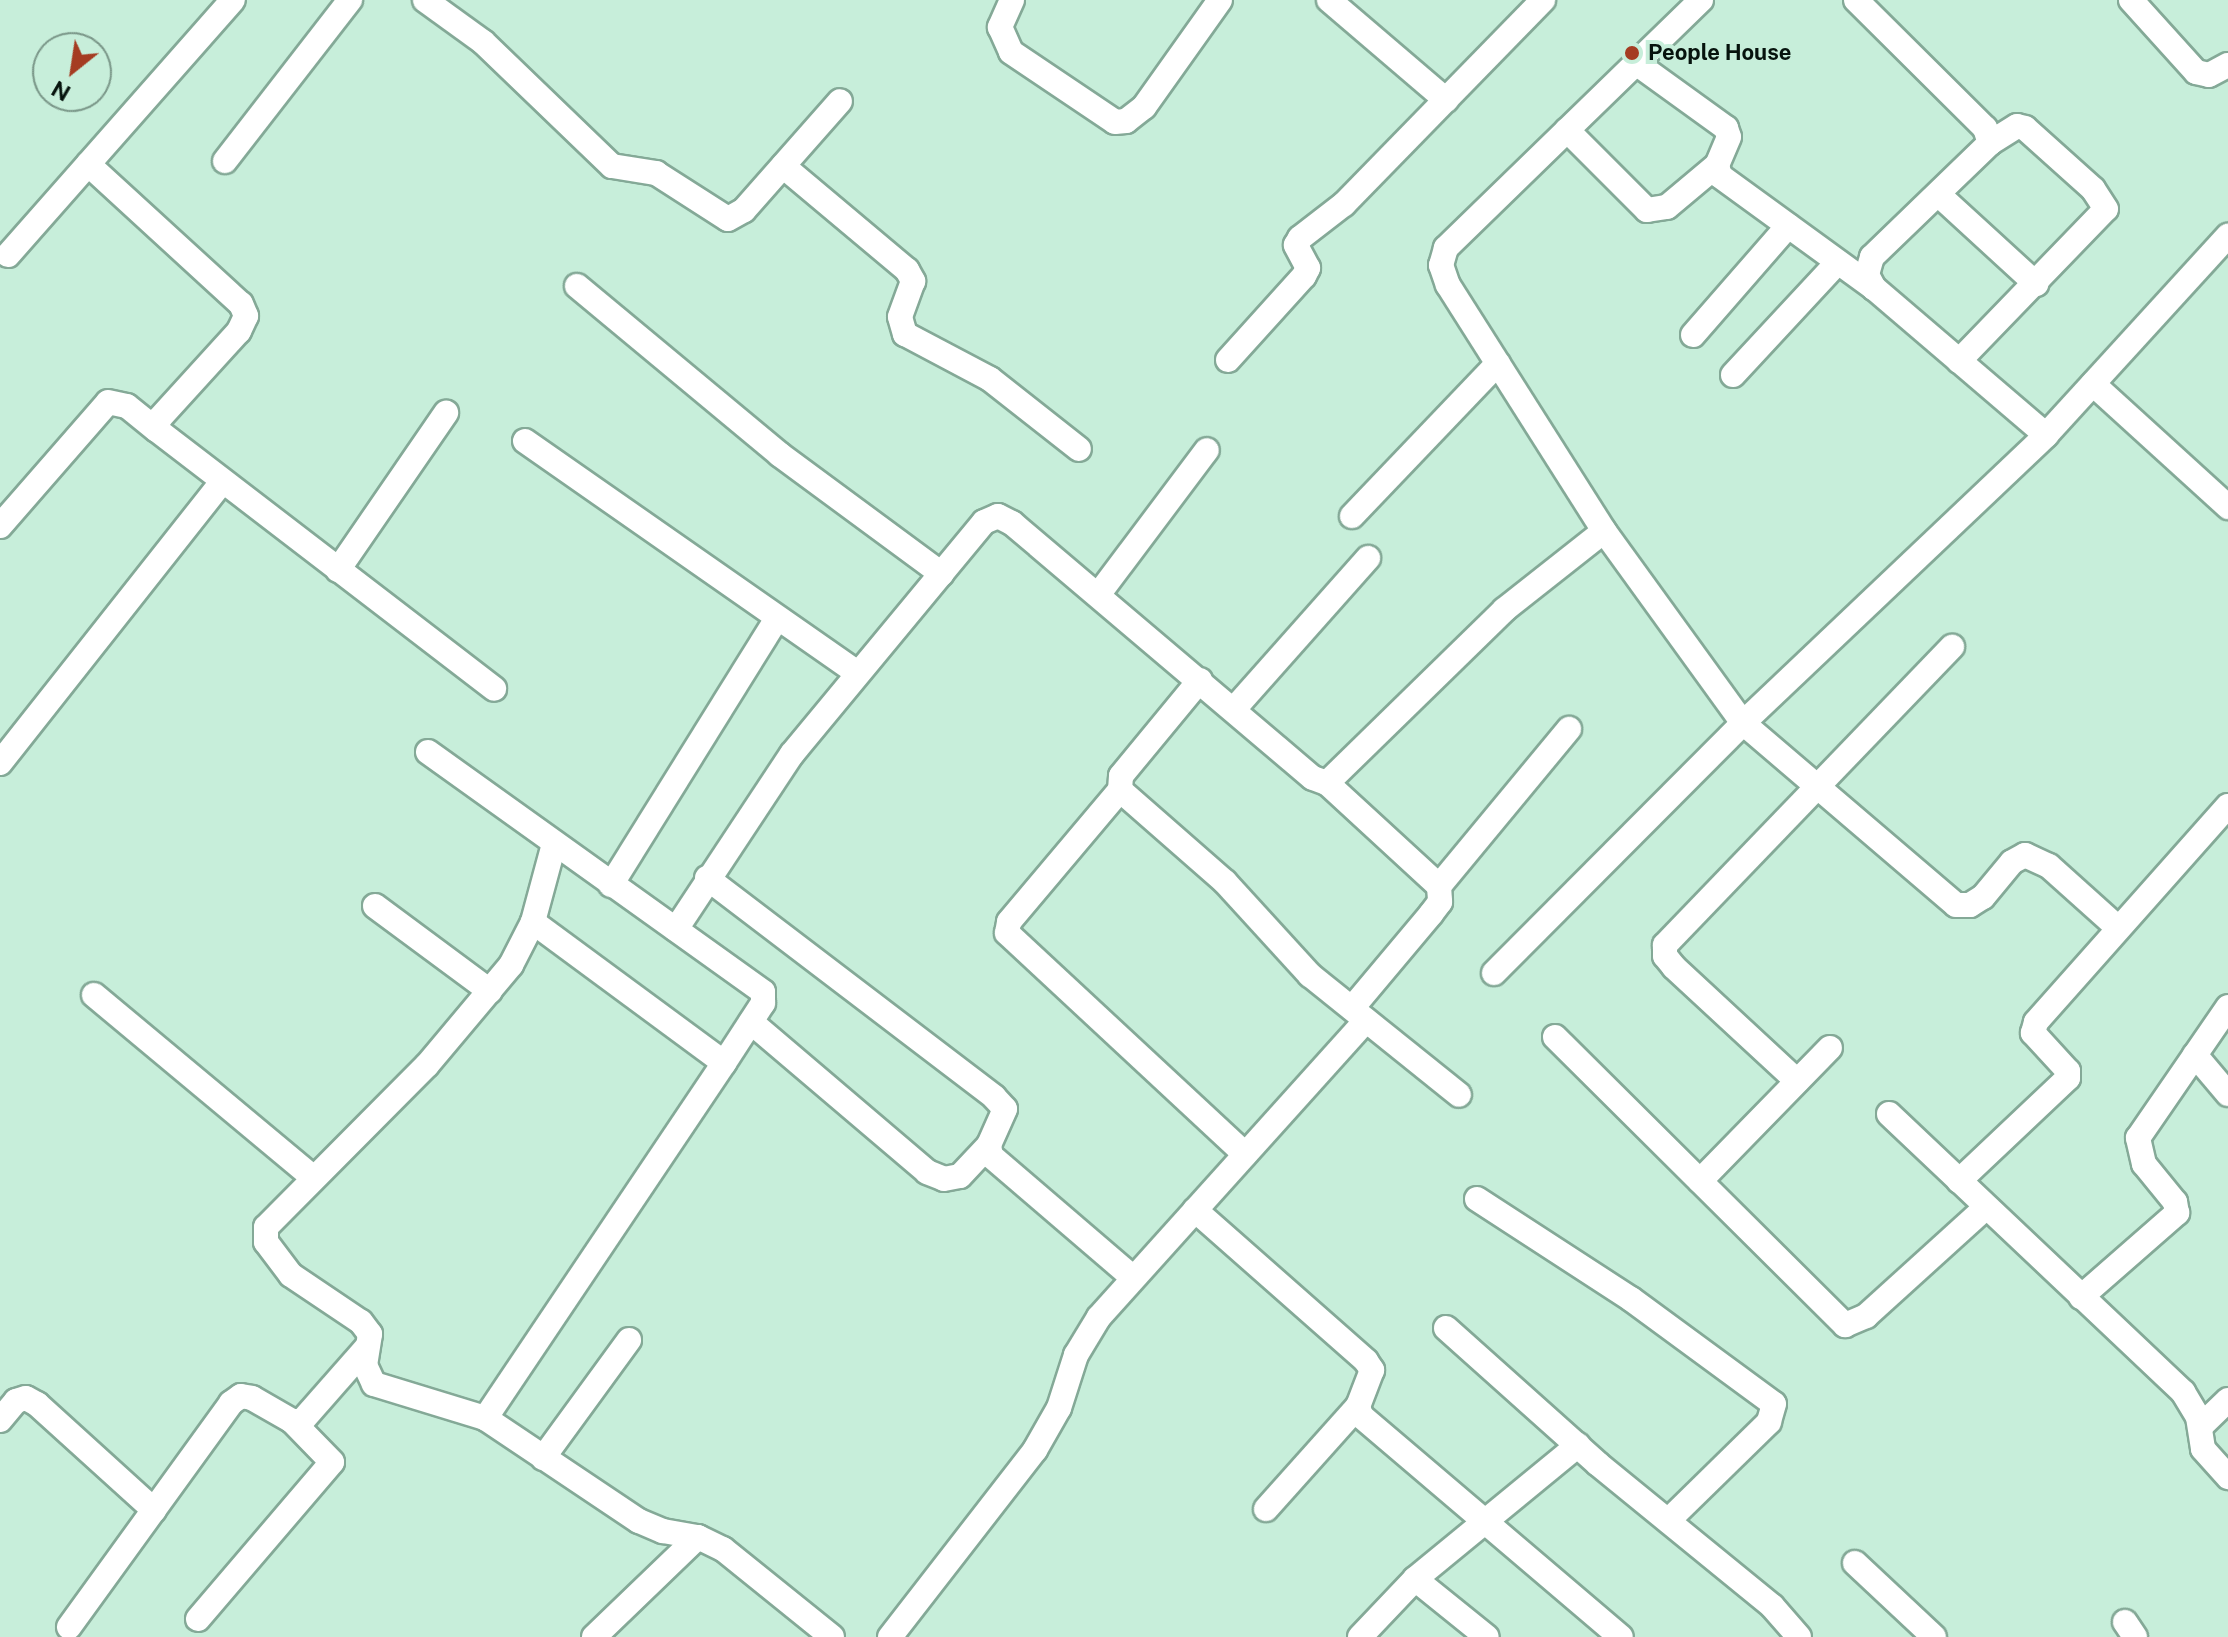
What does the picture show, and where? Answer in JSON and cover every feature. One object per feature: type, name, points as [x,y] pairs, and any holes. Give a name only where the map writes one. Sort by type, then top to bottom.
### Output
[{"type":"street","points":[[8,255],[233,0]]},
{"type":"street","points":[[225,161],[350,0]]},
{"type":"street","points":[[425,0],[455,8],[605,161],[626,170],[656,173],[712,213],[728,219],[744,210],[840,101]]},
{"type":"street","points":[[1012,0],[1000,27],[1011,52],[1115,122],[1126,121],[1144,107],[1220,0]]},
{"type":"street","points":[[1329,0],[1446,100]]},
{"type":"street","points":[[1228,360],[1304,276],[1308,268],[1296,245],[1300,238],[1344,204],[1543,0]]},
{"type":"street","points":[[1701,0],[1446,248],[1441,265],[1448,285],[1604,531],[1743,723],[1956,905],[1970,905],[1983,897],[2012,862],[2025,855],[2049,866],[2118,928]]},
{"type":"street","points":[[1856,0],[1985,128],[1990,143]]},
{"type":"street","points":[[2131,0],[2196,72],[2209,75],[2228,65]]},
{"type":"street","points":[[1567,130],[1647,210],[1667,207],[1717,165],[1729,137],[1726,128],[1636,63]]},
{"type":"street","points":[[1874,288],[1867,275],[1872,257],[1990,143],[2017,126],[2025,128],[2093,189],[2106,209],[1959,361]]},
{"type":"street","points":[[88,164],[241,304],[246,316],[239,331],[159,419],[157,430]]},
{"type":"street","points":[[1717,165],[1720,176],[1874,288],[2046,435]]},
{"type":"street","points":[[783,166],[907,270],[913,281],[900,317],[905,334],[990,379],[1079,449]]},
{"type":"street","points":[[1939,195],[2036,284]]},
{"type":"street","points":[[1693,335],[1788,226]]},
{"type":"street","points":[[1494,973],[1743,723],[2046,435],[2228,236]]},
{"type":"street","points":[[1733,375],[1838,262]]},
{"type":"street","points":[[577,286],[779,454],[942,574]]},
{"type":"street","points":[[1352,516],[1498,363]]},
{"type":"street","points":[[2093,384],[2228,507]]},
{"type":"street","points":[[0,526],[108,402],[127,406],[221,483],[494,689]]},
{"type":"street","points":[[338,570],[446,413]]},
{"type":"street","points":[[525,441],[858,673]]},
{"type":"street","points":[[1098,595],[1207,450]]},
{"type":"street","points":[[0,763],[221,483]]},
{"type":"street","points":[[676,929],[792,754],[984,522],[998,516],[1098,595],[1313,778],[1327,783],[1439,886]]},
{"type":"street","points":[[1327,783],[1340,776],[1504,610],[1604,531]]},
{"type":"street","points":[[1234,709],[1368,558]]},
{"type":"street","points":[[611,885],[777,618]]},
{"type":"street","points":[[1797,1081],[1674,967],[1665,956],[1665,945],[1815,785],[1952,647]]},
{"type":"street","points":[[1200,680],[1121,776],[1120,790],[1009,922],[1007,933],[1245,1154]]},
{"type":"street","points":[[890,1637],[1035,1450],[1059,1408],[1084,1338],[1132,1277],[1245,1154],[1359,1014],[1440,902],[1439,886],[1569,729]]},
{"type":"street","points":[[428,752],[763,992],[751,1022],[485,1418]]},
{"type":"street","points":[[1120,790],[1208,866],[1310,975],[1459,1095]]},
{"type":"street","points":[[1959,1181],[2068,1078],[2068,1071],[2033,1033],[2036,1022],[2228,806]]},
{"type":"street","points":[[554,844],[533,922],[511,965],[427,1065],[266,1227],[266,1242],[291,1275],[361,1322],[370,1334],[365,1365],[374,1384],[485,1418],[639,1521],[698,1537],[783,1594],[832,1637]]},
{"type":"street","points":[[707,878],[994,1097],[1005,1109],[989,1145],[960,1176],[944,1179],[927,1172],[751,1022]]},
{"type":"street","points":[[375,906],[490,991]]},
{"type":"street","points":[[533,922],[724,1063]]},
{"type":"street","points":[[94,995],[314,1178]]},
{"type":"street","points":[[2081,1297],[2177,1213],[2175,1202],[2144,1164],[2138,1138],[2228,1007]]},
{"type":"street","points":[[1555,1037],[1845,1325],[1866,1316],[1985,1208]]},
{"type":"street","points":[[1700,1181],[1830,1048]]},
{"type":"street","points":[[2195,1055],[2228,1094]]},
{"type":"street","points":[[1889,1114],[2183,1392],[2193,1404],[2203,1449],[2228,1477]]},
{"type":"street","points":[[989,1145],[1001,1168],[1132,1277]]},
{"type":"street","points":[[1477,1199],[1631,1299],[1774,1404],[1769,1422],[1668,1521]]},
{"type":"street","points":[[1195,1210],[1366,1361],[1372,1370],[1358,1406],[1266,1509]]},
{"type":"street","points":[[1446,1328],[1578,1445],[1772,1606],[1799,1637]]},
{"type":"street","points":[[543,1458],[629,1340]]},
{"type":"street","points":[[292,1421],[310,1413],[367,1347]]},
{"type":"street","points":[[69,1627],[241,1396],[292,1421],[332,1462],[198,1619]]},
{"type":"street","points":[[0,1420],[16,1401],[26,1398],[37,1404],[154,1510]]},
{"type":"street","points":[[2200,1427],[2228,1400]]},
{"type":"street","points":[[1358,1406],[1371,1426],[1488,1520],[1621,1637]]},
{"type":"street","points":[[1360,1637],[1415,1579],[1578,1445]]},
{"type":"street","points":[[594,1637],[698,1537]]},
{"type":"street","points":[[1855,1563],[1934,1637]]},
{"type":"street","points":[[1415,1579],[1487,1637]]},
{"type":"place","name":"People House","points":[[1632,53]]}]
